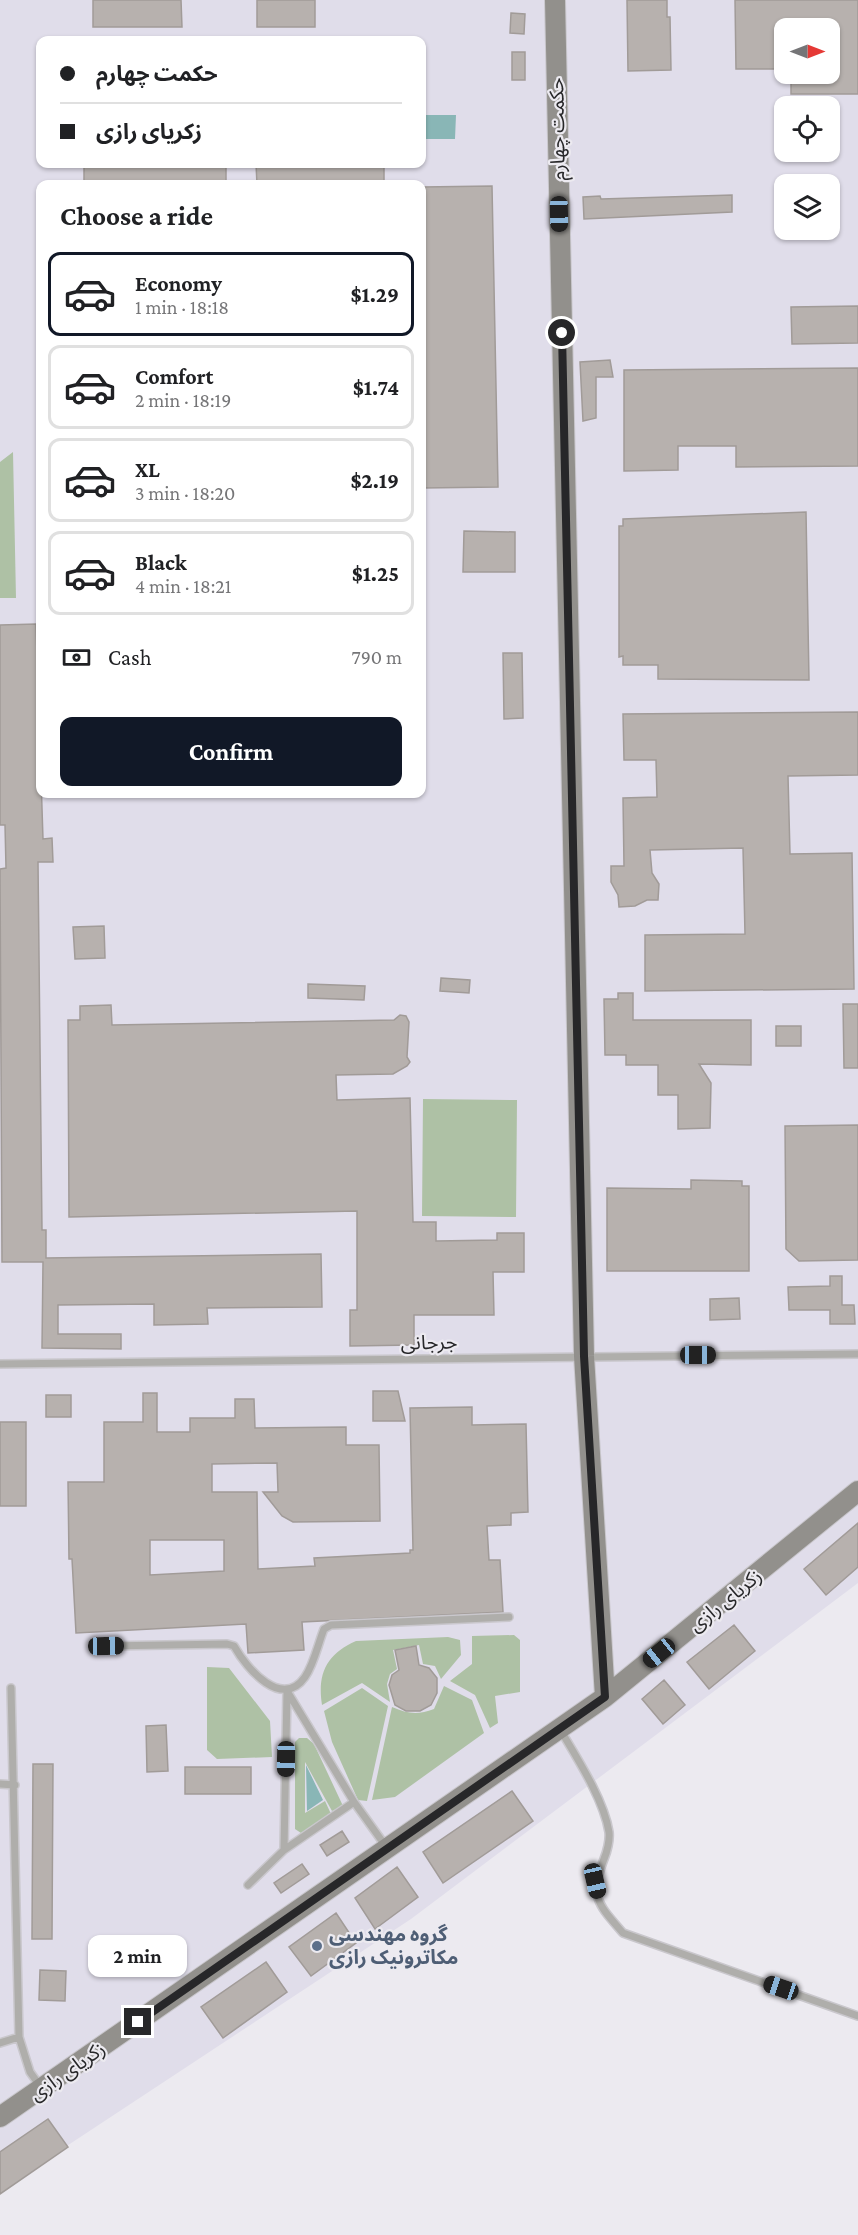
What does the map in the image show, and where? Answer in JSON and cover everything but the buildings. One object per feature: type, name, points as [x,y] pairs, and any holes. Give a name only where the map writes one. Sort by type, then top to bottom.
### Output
[{"type":"street","name":"حکمت چهارم","points":[[555,0],[584,1356],[605,1697]]},
{"type":"street","name":"زکریای رازی","points":[[0,2117],[605,1697],[858,1491]]},
{"type":"lane","name":"جرجانی","points":[[0,1364],[858,1354]]},
{"type":"lane","points":[[106,1646],[227,1644],[234,1646],[266,1683],[277,1690],[287,1690],[299,1684],[307,1675],[324,1629],[331,1625],[509,1617]]},
{"type":"lane","points":[[11,1688],[20,2037],[30,2072],[42,2088]]},
{"type":"lane","points":[[287,1690],[354,1802],[387,1848]]},
{"type":"lane","points":[[284,1851],[287,1690]]},
{"type":"lane","points":[[560,1729],[592,1785],[609,1833],[606,1854],[595,1881],[601,1907],[623,1933],[858,2016]]},
{"type":"lane","points":[[0,1784],[15,1785]]},
{"type":"lane","points":[[248,1885],[284,1851],[354,1802]]},
{"type":"lane","points":[[0,2043],[20,2037]]},
{"type":"shaded area","points":[[0,0],[858,0],[858,1583],[411,1919],[0,2190]]},
{"type":"green space","points":[[13,452],[16,598],[0,598],[0,462]]},
{"type":"green space","points":[[423,1099],[517,1100],[516,1217],[422,1216]]},
{"type":"green space","points":[[514,1635],[520,1640],[520,1692],[495,1696],[498,1723],[490,1728],[475,1695],[450,1681],[472,1664],[472,1636]]},
{"type":"green space","points":[[448,1637],[460,1640],[461,1655],[441,1679],[435,1666],[423,1664],[419,1645],[393,1650],[397,1669],[390,1674],[387,1684],[390,1702],[362,1683],[322,1705],[321,1683],[326,1666],[346,1646],[356,1641]]},
{"type":"green space","points":[[207,1667],[229,1668],[270,1721],[272,1757],[217,1759],[207,1750]]},
{"type":"green space","points":[[444,1686],[472,1700],[484,1733],[395,1797],[372,1800],[392,1707],[413,1713],[434,1709]]},
{"type":"green space","points":[[362,1688],[388,1706],[367,1801],[358,1800],[332,1742],[324,1711]]},
{"type":"green space","points":[[299,1738],[307,1738],[314,1744],[343,1806],[332,1811],[305,1762],[305,1813],[325,1801],[331,1814],[301,1833],[295,1829],[295,1742]]},
{"type":"water","points":[[426,115],[456,115],[455,139],[426,139]]},
{"type":"water","points":[[306,1765],[323,1800],[307,1811]]},
{"type":"place","name":"گروه مهندسی مکاترونیک رازی","points":[[317,1946]]},
{"type":"route","points":[[138,2022],[605,1697],[584,1356],[562,333]]}]
